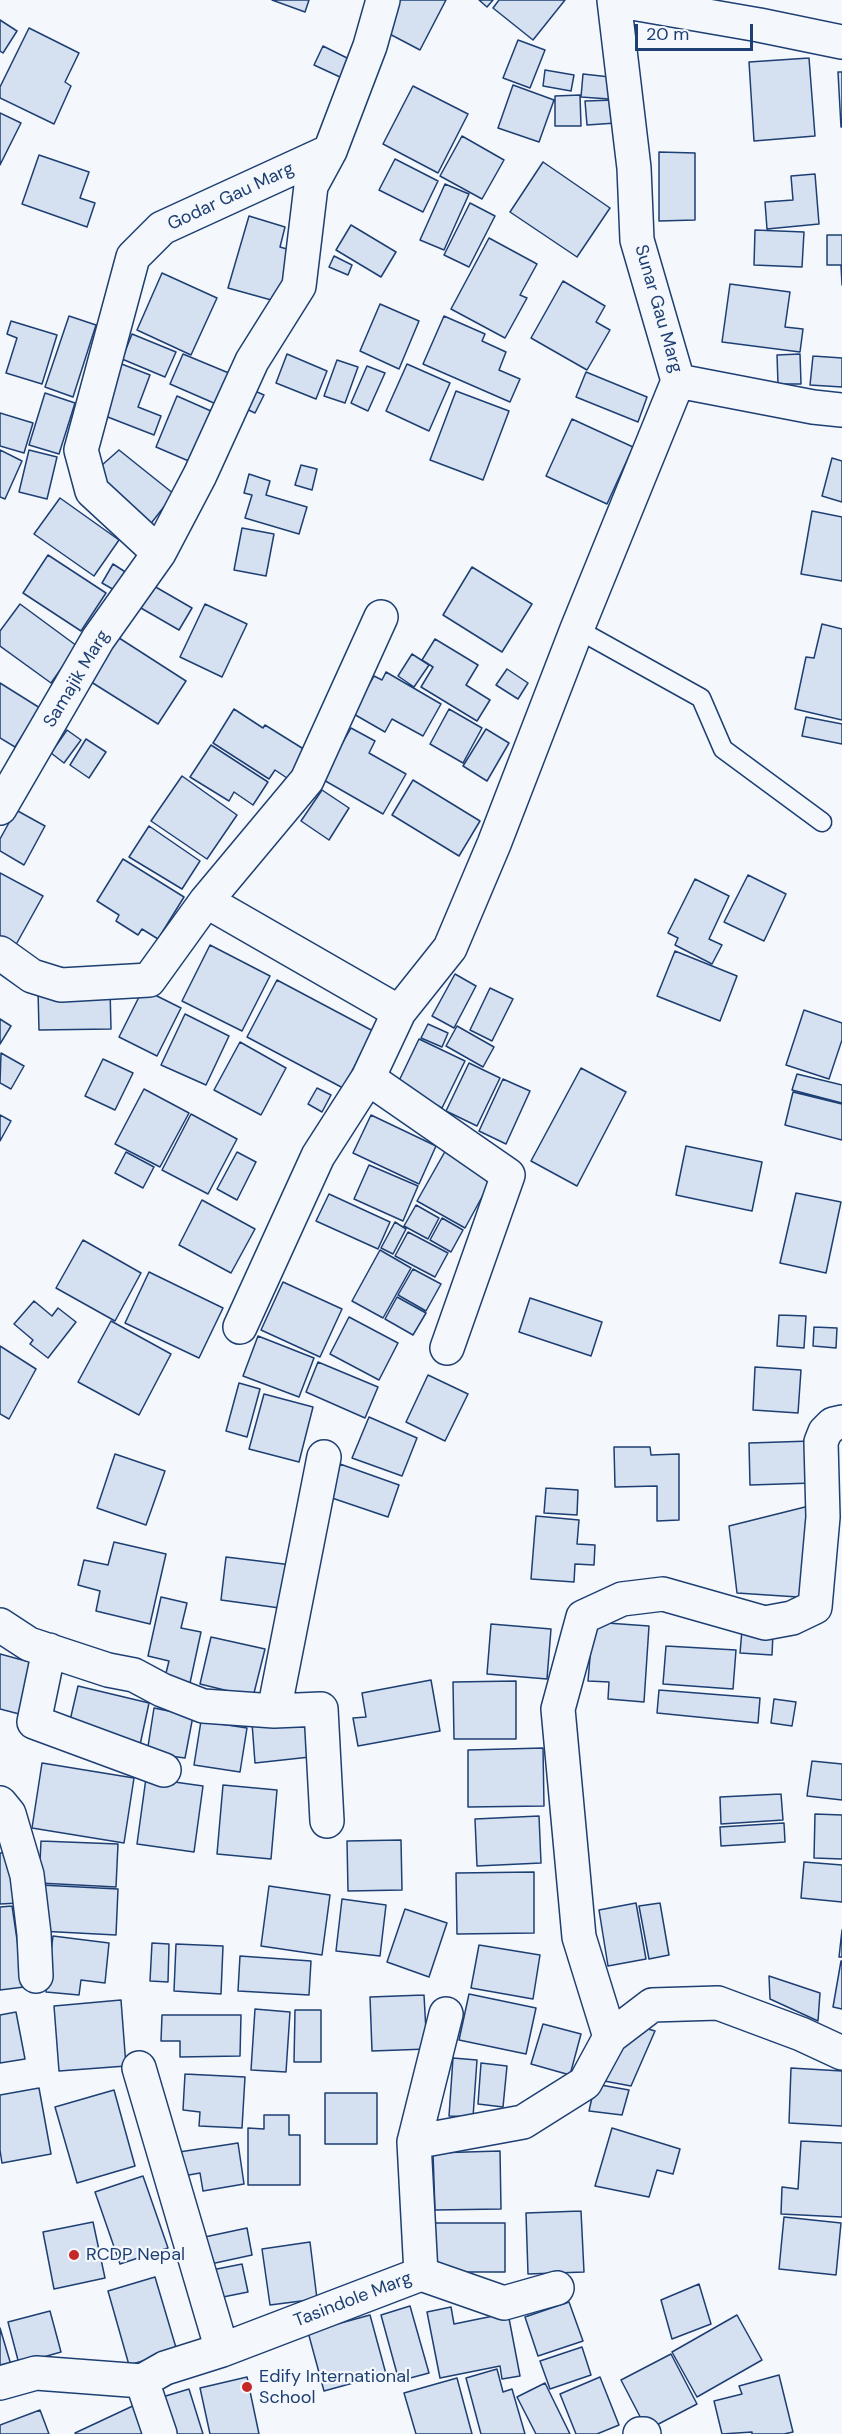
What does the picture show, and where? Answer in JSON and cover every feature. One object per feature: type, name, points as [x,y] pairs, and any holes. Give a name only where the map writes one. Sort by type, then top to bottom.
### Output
[{"type":"street","points":[[330,151],[370,46],[383,0]]},
{"type":"street","points":[[615,0],[842,42]]},
{"type":"street","name":"Sunar Gau Marg","points":[[615,0],[634,168],[637,240],[678,381],[832,405]]},
{"type":"street","name":"Godar Gau Marg","points":[[159,553],[92,491],[81,450],[133,257],[162,228],[330,151]]},
{"type":"street","name":"Samajik Marg","points":[[0,808],[98,639],[159,553],[200,475],[252,361],[299,286],[311,186],[330,151]]},
{"type":"street","points":[[240,1327],[318,1156],[368,1078],[399,1012],[450,948],[494,844],[577,629],[678,381]]},
{"type":"street","points":[[832,405],[842,430]]},
{"type":"street","points":[[0,953],[32,976],[61,986],[149,980],[206,902],[307,780],[381,617]]},
{"type":"street","points":[[206,902],[399,1012]]},
{"type":"street","points":[[368,1078],[508,1175],[447,1348]]},
{"type":"street","points":[[610,2037],[579,1937],[558,1708],[583,1617],[622,1599],[663,1594],[765,1623],[792,1618],[815,1607],[823,1517],[821,1442],[825,1432],[833,1424],[842,1422]]},
{"type":"street","points":[[274,1711],[324,1457]]},
{"type":"street","points":[[0,1625],[29,1644],[108,1670],[134,1675],[162,1690],[203,1706],[274,1711],[321,1709],[327,1821]]},
{"type":"street","points":[[49,1650],[34,1722],[164,1770]]},
{"type":"street","points":[[0,1803],[9,1814],[27,1875],[36,1976]]},
{"type":"street","points":[[414,2142],[523,2122],[585,2083],[610,2037],[652,2005],[718,2003],[801,2034],[842,2053]]},
{"type":"street","name":"Tasindole Marg","points":[[141,2381],[165,2368],[222,2350],[421,2274],[414,2142],[446,2014]]},
{"type":"street","points":[[139,2068],[222,2350]]},
{"type":"street","points":[[421,2274],[504,2302],[556,2288]]},
{"type":"street","points":[[0,2383],[36,2373],[141,2381],[160,2434]]},
{"type":"lane","points":[[577,629],[701,698],[723,748],[822,822]]},
{"type":"building","points":[[272,0],[309,0],[305,12]]},
{"type":"building","points":[[398,0],[446,0],[420,50],[382,30]]},
{"type":"building","points":[[479,0],[493,0],[487,7]]},
{"type":"building","points":[[499,0],[565,0],[533,40],[493,8]]},
{"type":"building","points":[[0,20],[17,31],[3,53],[0,51]]},
{"type":"building","points":[[29,28],[79,53],[65,82],[71,86],[54,124],[0,98],[0,87]]},
{"type":"building","points":[[518,40],[545,50],[530,88],[503,78]]},
{"type":"building","points":[[323,46],[361,65],[353,83],[314,65]]},
{"type":"building","points":[[809,58],[815,136],[754,141],[749,62]]},
{"type":"building","points":[[545,70],[574,75],[571,91],[543,86]]},
{"type":"building","points":[[838,72],[842,72],[842,127],[841,127]]},
{"type":"building","points":[[583,74],[610,77],[609,99],[581,97]]},
{"type":"building","points":[[513,85],[554,100],[539,142],[498,128]]},
{"type":"building","points":[[413,86],[468,114],[438,173],[383,144]]},
{"type":"building","points":[[580,95],[581,126],[555,126],[555,96]]},
{"type":"building","points":[[615,100],[616,123],[587,125],[585,101]]},
{"type":"building","points":[[0,113],[21,123],[0,165]]},
{"type":"building","points":[[462,136],[504,160],[482,199],[440,176]]},
{"type":"building","points":[[659,152],[695,153],[695,220],[659,221]]},
{"type":"building","points":[[39,155],[89,172],[80,198],[95,203],[87,227],[22,204]]},
{"type":"building","points":[[395,159],[438,181],[423,212],[379,190]]},
{"type":"building","points":[[543,162],[610,208],[577,257],[510,212]]},
{"type":"building","points":[[815,174],[819,224],[767,229],[765,202],[793,200],[791,176]]},
{"type":"building","points":[[445,184],[469,194],[444,250],[420,240]]},
{"type":"building","points":[[470,203],[495,216],[469,267],[444,255]]},
{"type":"building","points":[[249,216],[285,227],[280,247],[297,252],[282,303],[228,288]]},
{"type":"building","points":[[351,225],[396,252],[381,277],[336,250]]},
{"type":"building","points":[[755,230],[804,232],[802,267],[754,265]]},
{"type":"building","points":[[827,235],[842,235],[842,285],[841,265],[827,265]]},
{"type":"building","points":[[489,238],[537,264],[520,295],[527,298],[505,338],[451,309]]},
{"type":"building","points":[[334,256],[352,265],[348,275],[329,267]]},
{"type":"building","points":[[162,273],[217,298],[191,355],[137,330]]},
{"type":"building","points":[[563,281],[605,306],[596,322],[610,330],[587,370],[531,338]]},
{"type":"building","points":[[730,284],[790,292],[785,327],[803,329],[800,352],[722,342]]},
{"type":"building","points":[[380,304],[419,321],[399,369],[360,351]]},
{"type":"building","points":[[69,316],[96,325],[73,397],[45,387]]},
{"type":"building","points":[[444,316],[485,334],[482,341],[506,352],[499,370],[520,379],[510,402],[423,364]]},
{"type":"building","points":[[11,321],[57,335],[42,384],[6,373],[17,338],[7,334]]},
{"type":"building","points":[[132,334],[176,352],[165,377],[122,359]]},
{"type":"building","points":[[183,354],[236,376],[223,407],[170,384]]},
{"type":"building","points":[[287,354],[327,371],[316,399],[276,383]]},
{"type":"building","points":[[800,354],[801,384],[778,384],[777,355]]},
{"type":"building","points":[[813,356],[842,358],[842,387],[810,385]]},
{"type":"building","points":[[337,360],[358,367],[345,403],[324,396]]},
{"type":"building","points":[[119,363],[150,375],[138,407],[161,416],[154,435],[100,414]]},
{"type":"building","points":[[407,364],[450,383],[429,431],[386,411]]},
{"type":"building","points":[[367,366],[385,373],[368,411],[351,403]]},
{"type":"building","points":[[586,372],[647,397],[638,422],[576,397]]},
{"type":"building","points":[[248,388],[264,395],[255,413],[240,406]]},
{"type":"building","points":[[456,391],[509,411],[483,480],[430,460]]},
{"type":"building","points":[[45,393],[75,403],[59,454],[29,445]]},
{"type":"building","points":[[177,396],[220,415],[198,465],[156,447]]},
{"type":"building","points":[[0,413],[33,423],[24,453],[0,446]]},
{"type":"building","points":[[572,419],[633,447],[607,504],[546,476]]},
{"type":"building","points":[[0,450],[22,461],[5,499],[0,497]]},
{"type":"building","points":[[29,450],[57,457],[47,499],[19,492]]},
{"type":"building","points":[[119,450],[174,494],[145,531],[93,473]]},
{"type":"building","points":[[832,458],[842,461],[842,502],[822,496]]},
{"type":"building","points":[[301,465],[317,469],[312,490],[295,485]]},
{"type":"building","points":[[249,474],[270,481],[266,495],[307,507],[299,534],[245,518],[252,495],[244,493]]},
{"type":"building","points":[[60,498],[119,540],[94,576],[34,534]]},
{"type":"building","points":[[812,511],[842,517],[842,581],[801,574]]},
{"type":"building","points":[[242,528],[274,534],[266,576],[234,570]]},
{"type":"building","points":[[48,555],[106,593],[81,631],[23,593]]},
{"type":"building","points":[[113,564],[127,573],[116,591],[102,583]]},
{"type":"building","points":[[472,567],[532,604],[502,652],[443,615]]},
{"type":"building","points":[[147,582],[192,608],[179,630],[134,604]]},
{"type":"building","points":[[20,604],[77,646],[51,683],[0,646],[0,631]]},
{"type":"building","points":[[205,604],[247,624],[222,677],[180,657]]},
{"type":"building","points":[[822,624],[842,629],[842,720],[795,709],[806,657],[814,658]]},
{"type":"building","points":[[116,636],[186,681],[158,724],[88,680]]},
{"type":"building","points":[[435,639],[478,665],[466,685],[490,700],[477,721],[421,687],[433,667],[422,660]]},
{"type":"building","points":[[412,654],[429,665],[414,687],[398,676]]},
{"type":"building","points":[[507,669],[528,683],[518,699],[496,685]]},
{"type":"building","points":[[386,672],[441,704],[423,736],[392,719],[385,732],[352,713],[374,676],[382,680]]},
{"type":"building","points":[[0,683],[40,708],[15,747],[0,738]]},
{"type":"building","points":[[234,709],[263,728],[265,725],[310,753],[293,782],[275,770],[269,779],[213,743]]},
{"type":"building","points":[[449,709],[482,728],[463,763],[430,744]]},
{"type":"building","points":[[806,717],[842,724],[842,744],[802,736]]},
{"type":"building","points":[[351,728],[375,741],[369,753],[406,774],[383,814],[322,779]]},
{"type":"building","points":[[486,729],[509,743],[487,781],[463,766]]},
{"type":"building","points":[[67,730],[81,740],[64,763],[51,753]]},
{"type":"building","points":[[86,739],[106,752],[89,778],[70,765]]},
{"type":"building","points":[[211,745],[268,782],[253,805],[234,792],[229,801],[190,777]]},
{"type":"building","points":[[182,776],[237,815],[207,859],[151,821]]},
{"type":"building","points":[[413,780],[480,821],[459,856],[392,815]]},
{"type":"building","points":[[322,790],[349,808],[329,840],[301,821]]},
{"type":"building","points":[[16,810],[45,826],[24,865],[0,851],[0,839]]},
{"type":"building","points":[[149,826],[200,861],[182,889],[129,857]]},
{"type":"building","points":[[123,859],[184,897],[158,939],[142,929],[138,935],[116,921],[119,915],[97,901]]},
{"type":"building","points":[[0,873],[43,896],[13,950],[0,943]]},
{"type":"building","points":[[748,875],[786,894],[764,941],[724,922]]},
{"type":"building","points":[[695,879],[729,896],[709,939],[722,945],[712,964],[675,945],[678,938],[668,933]]},
{"type":"building","points":[[210,945],[270,976],[242,1031],[182,1001]]},
{"type":"building","points":[[675,951],[737,976],[720,1021],[657,996]]},
{"type":"building","points":[[455,974],[476,986],[454,1028],[432,1016]]},
{"type":"building","points":[[277,980],[373,1031],[343,1088],[247,1037]]},
{"type":"building","points":[[490,988],[513,999],[492,1041],[470,1030]]},
{"type":"building","points":[[110,989],[111,1029],[39,1030],[38,990]]},
{"type":"building","points":[[143,989],[181,1008],[157,1056],[119,1037]]},
{"type":"building","points":[[804,1010],[842,1023],[842,1040],[829,1079],[786,1065]]},
{"type":"building","points":[[185,1014],[229,1036],[206,1085],[161,1065]]},
{"type":"building","points":[[0,1019],[11,1026],[0,1044]]},
{"type":"building","points":[[428,1024],[448,1033],[442,1047],[421,1038]]},
{"type":"building","points":[[457,1026],[494,1047],[483,1067],[446,1046]]},
{"type":"building","points":[[419,1039],[465,1061],[442,1108],[397,1085]]},
{"type":"building","points":[[240,1042],[286,1068],[261,1115],[214,1090]]},
{"type":"building","points":[[1,1053],[24,1066],[11,1089],[0,1083]]},
{"type":"building","points":[[103,1059],[133,1073],[115,1110],[85,1096]]},
{"type":"building","points":[[469,1063],[500,1078],[477,1126],[446,1111]]},
{"type":"building","points":[[581,1068],[626,1092],[577,1186],[531,1161]]},
{"type":"building","points":[[797,1074],[842,1085],[842,1103],[792,1090]]},
{"type":"building","points":[[503,1079],[530,1091],[506,1144],[479,1131]]},
{"type":"building","points":[[317,1088],[331,1095],[322,1112],[308,1104]]},
{"type":"building","points":[[144,1089],[189,1113],[160,1167],[115,1144]]},
{"type":"building","points":[[793,1092],[842,1104],[842,1140],[785,1125]]},
{"type":"building","points":[[191,1114],[237,1139],[208,1194],[162,1170]]},
{"type":"building","points":[[0,1115],[11,1121],[0,1141]]},
{"type":"building","points":[[371,1115],[436,1146],[419,1184],[353,1153]]},
{"type":"building","points":[[686,1146],[762,1162],[752,1211],[676,1195]]},
{"type":"building","points":[[447,1148],[494,1175],[465,1228],[417,1201]]},
{"type":"building","points":[[126,1152],[154,1167],[143,1188],[115,1173]]},
{"type":"building","points":[[237,1152],[256,1162],[237,1200],[217,1189]]},
{"type":"building","points":[[369,1165],[418,1186],[403,1221],[354,1199]]},
{"type":"building","points":[[796,1193],[841,1202],[826,1273],[780,1263]]},
{"type":"building","points":[[329,1194],[390,1222],[378,1249],[316,1221]]},
{"type":"building","points":[[202,1200],[255,1229],[231,1273],[179,1245]]},
{"type":"building","points":[[416,1205],[439,1218],[428,1239],[404,1226]]},
{"type":"building","points":[[442,1218],[463,1230],[451,1252],[430,1240]]},
{"type":"building","points":[[395,1222],[406,1229],[393,1254],[381,1248]]},
{"type":"building","points":[[408,1232],[448,1253],[435,1277],[395,1256]]},
{"type":"building","points":[[83,1240],[141,1273],[115,1321],[56,1288]]},
{"type":"building","points":[[380,1250],[411,1268],[383,1318],[352,1301]]},
{"type":"building","points":[[413,1269],[441,1284],[426,1311],[398,1295]]},
{"type":"building","points":[[149,1272],[223,1308],[199,1358],[125,1323]]},
{"type":"building","points":[[283,1282],[342,1309],[320,1357],[261,1330]]},
{"type":"building","points":[[397,1297],[426,1313],[413,1335],[385,1319]]},
{"type":"building","points":[[530,1298],[602,1322],[591,1356],[519,1332]]},
{"type":"building","points":[[34,1301],[52,1316],[58,1308],[76,1322],[48,1358],[30,1344],[33,1340],[14,1324]]},
{"type":"building","points":[[779,1315],[806,1316],[804,1348],[777,1346]]},
{"type":"building","points":[[349,1317],[398,1343],[379,1380],[330,1354]]},
{"type":"building","points":[[111,1321],[171,1354],[139,1415],[78,1382]]},
{"type":"building","points":[[814,1327],[837,1328],[836,1348],[813,1346]]},
{"type":"building","points":[[258,1336],[314,1358],[299,1397],[243,1376]]},
{"type":"building","points":[[0,1346],[36,1369],[9,1419],[0,1414]]},
{"type":"building","points":[[318,1362],[378,1387],[365,1418],[306,1392]]},
{"type":"building","points":[[755,1367],[801,1370],[798,1413],[753,1410]]},
{"type":"building","points":[[428,1375],[468,1394],[445,1441],[406,1422]]},
{"type":"building","points":[[239,1383],[260,1389],[247,1437],[226,1431]]},
{"type":"building","points":[[264,1394],[313,1407],[299,1462],[249,1449]]},
{"type":"building","points":[[369,1417],[417,1438],[402,1476],[352,1458]]},
{"type":"building","points":[[811,1441],[813,1483],[750,1485],[749,1443]]},
{"type":"building","points":[[614,1447],[650,1447],[651,1455],[679,1454],[679,1520],[657,1521],[657,1486],[615,1487]]},
{"type":"building","points":[[115,1454],[165,1471],[146,1525],[97,1508]]},
{"type":"building","points":[[340,1464],[399,1485],[388,1517],[329,1497]]},
{"type":"building","points":[[546,1488],[578,1490],[577,1515],[544,1513]]},
{"type":"building","points":[[813,1505],[813,1598],[737,1593],[729,1526]]},
{"type":"building","points":[[536,1516],[579,1520],[577,1544],[595,1545],[594,1565],[575,1564],[574,1582],[531,1579]]},
{"type":"building","points":[[114,1542],[166,1554],[150,1624],[96,1611],[100,1591],[78,1585],[84,1560],[108,1565]]},
{"type":"building","points":[[226,1557],[292,1565],[287,1609],[221,1600]]},
{"type":"building","points":[[161,1597],[187,1603],[181,1628],[201,1632],[190,1683],[165,1677],[169,1661],[148,1656]]},
{"type":"building","points":[[593,1622],[649,1626],[644,1702],[608,1699],[609,1682],[588,1681]]},
{"type":"building","points":[[491,1624],[551,1629],[547,1679],[487,1674]]},
{"type":"building","points":[[742,1630],[773,1633],[772,1655],[740,1653]]},
{"type":"building","points":[[211,1637],[265,1649],[253,1697],[200,1684]]},
{"type":"building","points":[[666,1646],[736,1650],[733,1689],[663,1684]]},
{"type":"building","points":[[0,1654],[37,1664],[23,1715],[0,1709]]},
{"type":"building","points":[[431,1680],[440,1731],[358,1746],[353,1718],[366,1717],[362,1693]]},
{"type":"building","points":[[516,1681],[516,1739],[454,1739],[453,1682]]},
{"type":"building","points":[[78,1686],[149,1703],[140,1745],[68,1729]]},
{"type":"building","points":[[659,1690],[760,1698],[758,1723],[657,1713]]},
{"type":"building","points":[[774,1699],[796,1702],[792,1726],[771,1723]]},
{"type":"building","points":[[154,1708],[193,1716],[185,1758],[147,1753]]},
{"type":"building","points":[[308,1720],[310,1757],[255,1763],[252,1723]]},
{"type":"building","points":[[201,1721],[247,1728],[240,1772],[194,1765]]},
{"type":"building","points":[[543,1748],[544,1806],[468,1807],[468,1750]]},
{"type":"building","points":[[812,1761],[842,1764],[842,1800],[807,1796]]},
{"type":"building","points":[[42,1763],[134,1778],[124,1843],[32,1828]]},
{"type":"building","points":[[146,1778],[203,1786],[194,1852],[137,1844]]},
{"type":"building","points":[[223,1785],[277,1790],[271,1859],[217,1854]]},
{"type":"building","points":[[781,1794],[783,1820],[721,1824],[720,1797]]},
{"type":"building","points":[[815,1814],[842,1815],[842,1859],[814,1858]]},
{"type":"building","points":[[539,1816],[541,1863],[477,1866],[475,1819]]},
{"type":"building","points":[[784,1823],[785,1842],[721,1846],[720,1827]]},
{"type":"building","points":[[401,1840],[402,1890],[348,1891],[347,1841]]},
{"type":"building","points":[[41,1841],[118,1844],[116,1887],[39,1883]]},
{"type":"building","points":[[16,1852],[18,1903],[0,1904],[0,1853]]},
{"type":"building","points":[[804,1862],[842,1865],[842,1902],[801,1898]]},
{"type":"building","points":[[534,1872],[534,1933],[457,1934],[456,1873]]},
{"type":"building","points":[[41,1885],[118,1889],[116,1935],[39,1931]]},
{"type":"building","points":[[269,1886],[330,1895],[322,1955],[261,1946]]},
{"type":"building","points":[[342,1899],[386,1905],[380,1956],[336,1951]]},
{"type":"building","points":[[636,1903],[646,1959],[608,1966],[599,1910]]},
{"type":"building","points":[[660,1903],[669,1955],[649,1959],[639,1906]]},
{"type":"building","points":[[12,1906],[24,1987],[0,1990],[0,1907]]},
{"type":"building","points":[[405,1909],[447,1923],[429,1977],[387,1962]]},
{"type":"building","points":[[842,1930],[842,1957],[839,1957]]},
{"type":"building","points":[[53,1936],[109,1943],[105,1983],[81,1980],[79,1995],[46,1992]]},
{"type":"building","points":[[152,1943],[169,1944],[168,1982],[150,1981]]},
{"type":"building","points":[[176,1944],[223,1946],[221,1994],[174,1991]]},
{"type":"building","points":[[479,1945],[540,1955],[533,1999],[471,1988]]},
{"type":"building","points":[[240,1956],[311,1961],[309,1995],[238,1991]]},
{"type":"building","points":[[842,1961],[842,2009],[833,2007]]},
{"type":"building","points":[[769,1976],[820,1993],[818,2021],[770,1999]]},
{"type":"building","points":[[469,1994],[536,2008],[526,2054],[459,2040]]},
{"type":"building","points":[[424,1995],[427,2049],[372,2051],[370,1997]]},
{"type":"building","points":[[121,2000],[126,2066],[59,2071],[54,2006]]},
{"type":"building","points":[[255,2009],[290,2012],[286,2072],[251,2070]]},
{"type":"building","points":[[295,2010],[321,2010],[321,2062],[294,2062]]},
{"type":"building","points":[[16,2012],[25,2059],[0,2063],[0,2015]]},
{"type":"building","points":[[162,2015],[241,2015],[240,2056],[180,2057],[180,2041],[161,2041]]},
{"type":"building","points":[[543,2024],[581,2034],[570,2075],[531,2064]]},
{"type":"building","points":[[638,2026],[655,2031],[631,2086],[599,2080]]},
{"type":"building","points":[[453,2058],[477,2060],[473,2117],[449,2116]]},
{"type":"building","points":[[481,2063],[507,2066],[503,2107],[478,2104]]},
{"type":"building","points":[[791,2068],[842,2071],[842,2126],[789,2123]]},
{"type":"building","points":[[185,2074],[245,2077],[242,2128],[199,2126],[200,2112],[183,2110]]},
{"type":"building","points":[[595,2084],[629,2090],[622,2115],[589,2111]]},
{"type":"building","points":[[39,2088],[51,2154],[2,2163],[0,2095]]},
{"type":"building","points":[[114,2090],[135,2166],[77,2183],[55,2107]]},
{"type":"building","points":[[325,2093],[377,2093],[377,2144],[325,2144]]},
{"type":"building","points":[[264,2115],[289,2115],[289,2135],[300,2135],[300,2185],[248,2185],[248,2128],[264,2129]]},
{"type":"building","points":[[612,2128],[680,2149],[673,2174],[657,2170],[649,2197],[595,2186]]},
{"type":"building","points":[[801,2141],[842,2143],[842,2217],[781,2214],[782,2187],[798,2189]]},
{"type":"building","points":[[238,2143],[244,2184],[203,2191],[200,2173],[183,2176],[179,2152]]},
{"type":"building","points":[[500,2151],[501,2209],[435,2210],[433,2153]]},
{"type":"building","points":[[143,2176],[168,2248],[120,2264],[95,2192]]},
{"type":"building","points":[[581,2211],[584,2272],[528,2274],[526,2213]]},
{"type":"building","points":[[784,2217],[841,2223],[836,2275],[779,2269]]},
{"type":"building","name":"RCDP Nepal","points":[[93,2222],[105,2278],[54,2289],[43,2232]]},
{"type":"building","points":[[433,2223],[505,2223],[505,2272],[433,2272]]},
{"type":"building","points":[[247,2228],[252,2255],[206,2265],[200,2238]]},
{"type":"building","points":[[310,2242],[317,2299],[270,2305],[262,2249]]},
{"type":"building","points":[[242,2264],[248,2292],[208,2300],[202,2272]]},
{"type":"building","points":[[155,2277],[177,2351],[129,2365],[108,2291]]},
{"type":"building","points":[[699,2284],[711,2324],[672,2339],[661,2300]]},
{"type":"building","points":[[569,2302],[583,2341],[538,2356],[525,2317]]},
{"type":"building","points":[[410,2306],[429,2373],[399,2381],[381,2315]]},
{"type":"building","points":[[451,2307],[454,2324],[508,2313],[520,2376],[502,2379],[500,2366],[440,2378],[427,2312]]},
{"type":"building","points":[[50,2311],[61,2352],[19,2364],[8,2322]]},
{"type":"building","points":[[370,2315],[386,2374],[324,2391],[308,2332]]},
{"type":"building","points":[[737,2315],[762,2360],[697,2397],[672,2352]]},
{"type":"building","points":[[0,2328],[14,2375],[0,2378]]},
{"type":"building","points":[[582,2347],[591,2375],[550,2389],[540,2361]]},
{"type":"building","points":[[671,2354],[697,2404],[647,2430],[621,2380]]},
{"type":"building","points":[[497,2369],[503,2392],[512,2389],[525,2434],[481,2434],[466,2378]]},
{"type":"building","points":[[779,2375],[793,2432],[722,2434],[714,2401],[742,2394],[739,2386]]},
{"type":"building","points":[[247,2377],[259,2434],[210,2434],[200,2388]]},
{"type":"building","points":[[600,2377],[619,2425],[597,2434],[576,2434],[560,2394]]},
{"type":"building","points":[[457,2378],[472,2434],[416,2434],[404,2393]]},
{"type":"building","points":[[545,2383],[570,2434],[536,2434],[517,2397]]},
{"type":"building","points":[[189,2389],[203,2434],[172,2434],[159,2398]]},
{"type":"building","points":[[137,2404],[151,2434],[75,2433]]},
{"type":"building","points":[[40,2410],[49,2434],[0,2434],[0,2425]]},
{"type":"place","name":"RCDP Nepal","points":[[74,2255]]},
{"type":"place","name":"Edify International School","points":[[247,2387]]}]
